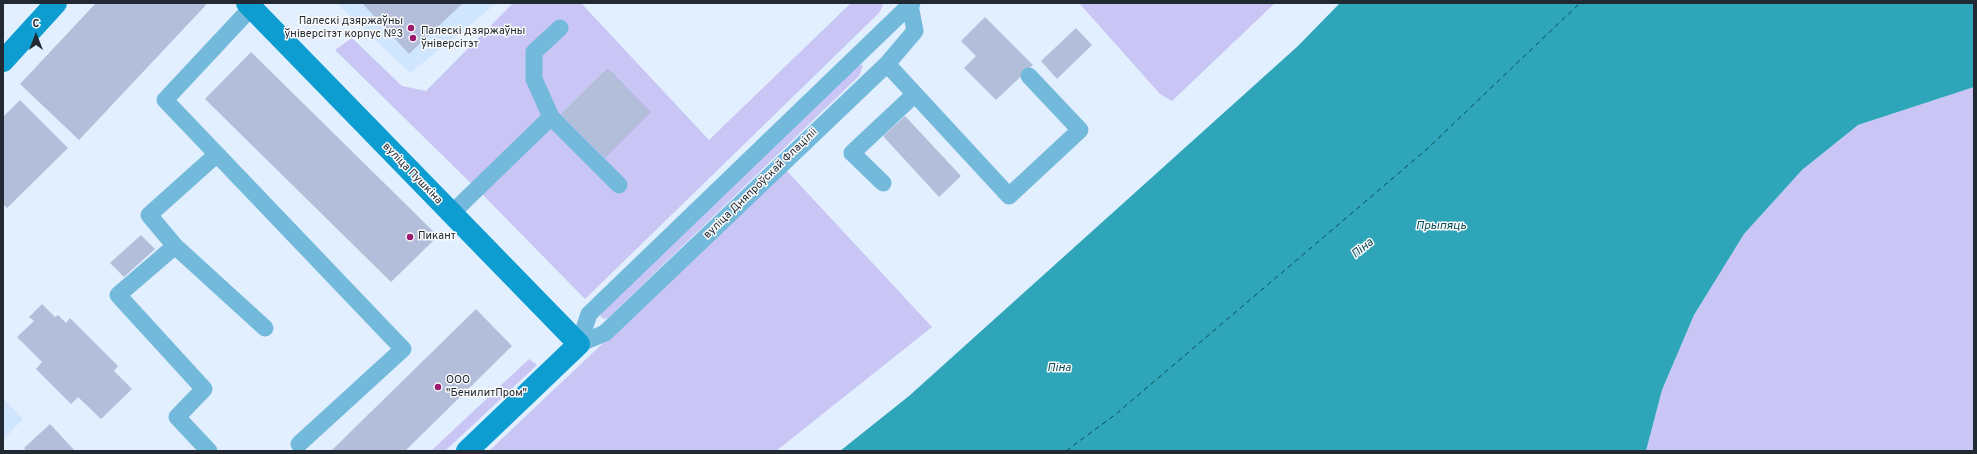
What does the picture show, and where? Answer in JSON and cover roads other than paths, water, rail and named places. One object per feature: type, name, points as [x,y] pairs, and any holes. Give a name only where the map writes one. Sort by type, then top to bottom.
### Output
[{"type":"street","points":[[3,61],[56,3]]},
{"type":"street","name":"вуліца Пушкіна","points":[[249,5],[579,344]]},
{"type":"street","name":"вуліца Дняпроўскай Флаціліі","points":[[467,451],[579,344]]},
{"type":"lane","name":"вуліца Дняпроўскай Флаціліі","points":[[579,344],[605,333],[887,64],[915,31],[911,4]]},
{"type":"lane","name":"вуліца Дняпроўскай Флаціліі","points":[[579,344],[589,314],[911,4]]},
{"type":"lane","points":[[249,5],[165,100],[403,349],[299,444]]},
{"type":"lane","points":[[560,28],[534,52],[534,79],[551,117],[619,185]]},
{"type":"lane","points":[[887,64],[1009,196],[1080,130],[1030,76]]},
{"type":"lane","points":[[883,184],[852,153],[915,94]]},
{"type":"lane","points":[[451,214],[551,117]]},
{"type":"lane","points":[[216,155],[150,215],[175,246],[265,328]]},
{"type":"lane","points":[[175,246],[118,295],[204,389],[177,417],[209,451]]},
{"type":"water","name":"Прыпяць","points":[[1340,3],[1974,3],[1974,87],[1858,125],[1802,170],[1744,234],[1694,315],[1662,390],[1646,451],[840,451],[909,396],[1298,46]]},
{"type":"place","name":"Палескі дзяржаўны ўніверсітэт корпус №3","points":[[411,28]]},
{"type":"place","name":"Палескі дзяржаўны ўніверсітэт","points":[[413,38]]},
{"type":"place","name":"Пикант","points":[[410,237]]},
{"type":"place","name":"ООО \"БенилитПром\"","points":[[438,387]]},
{"type":"water label","name":"Піна","points":[[1363,249]]},
{"type":"water label","name":"Піна","points":[[1059,369]]}]
